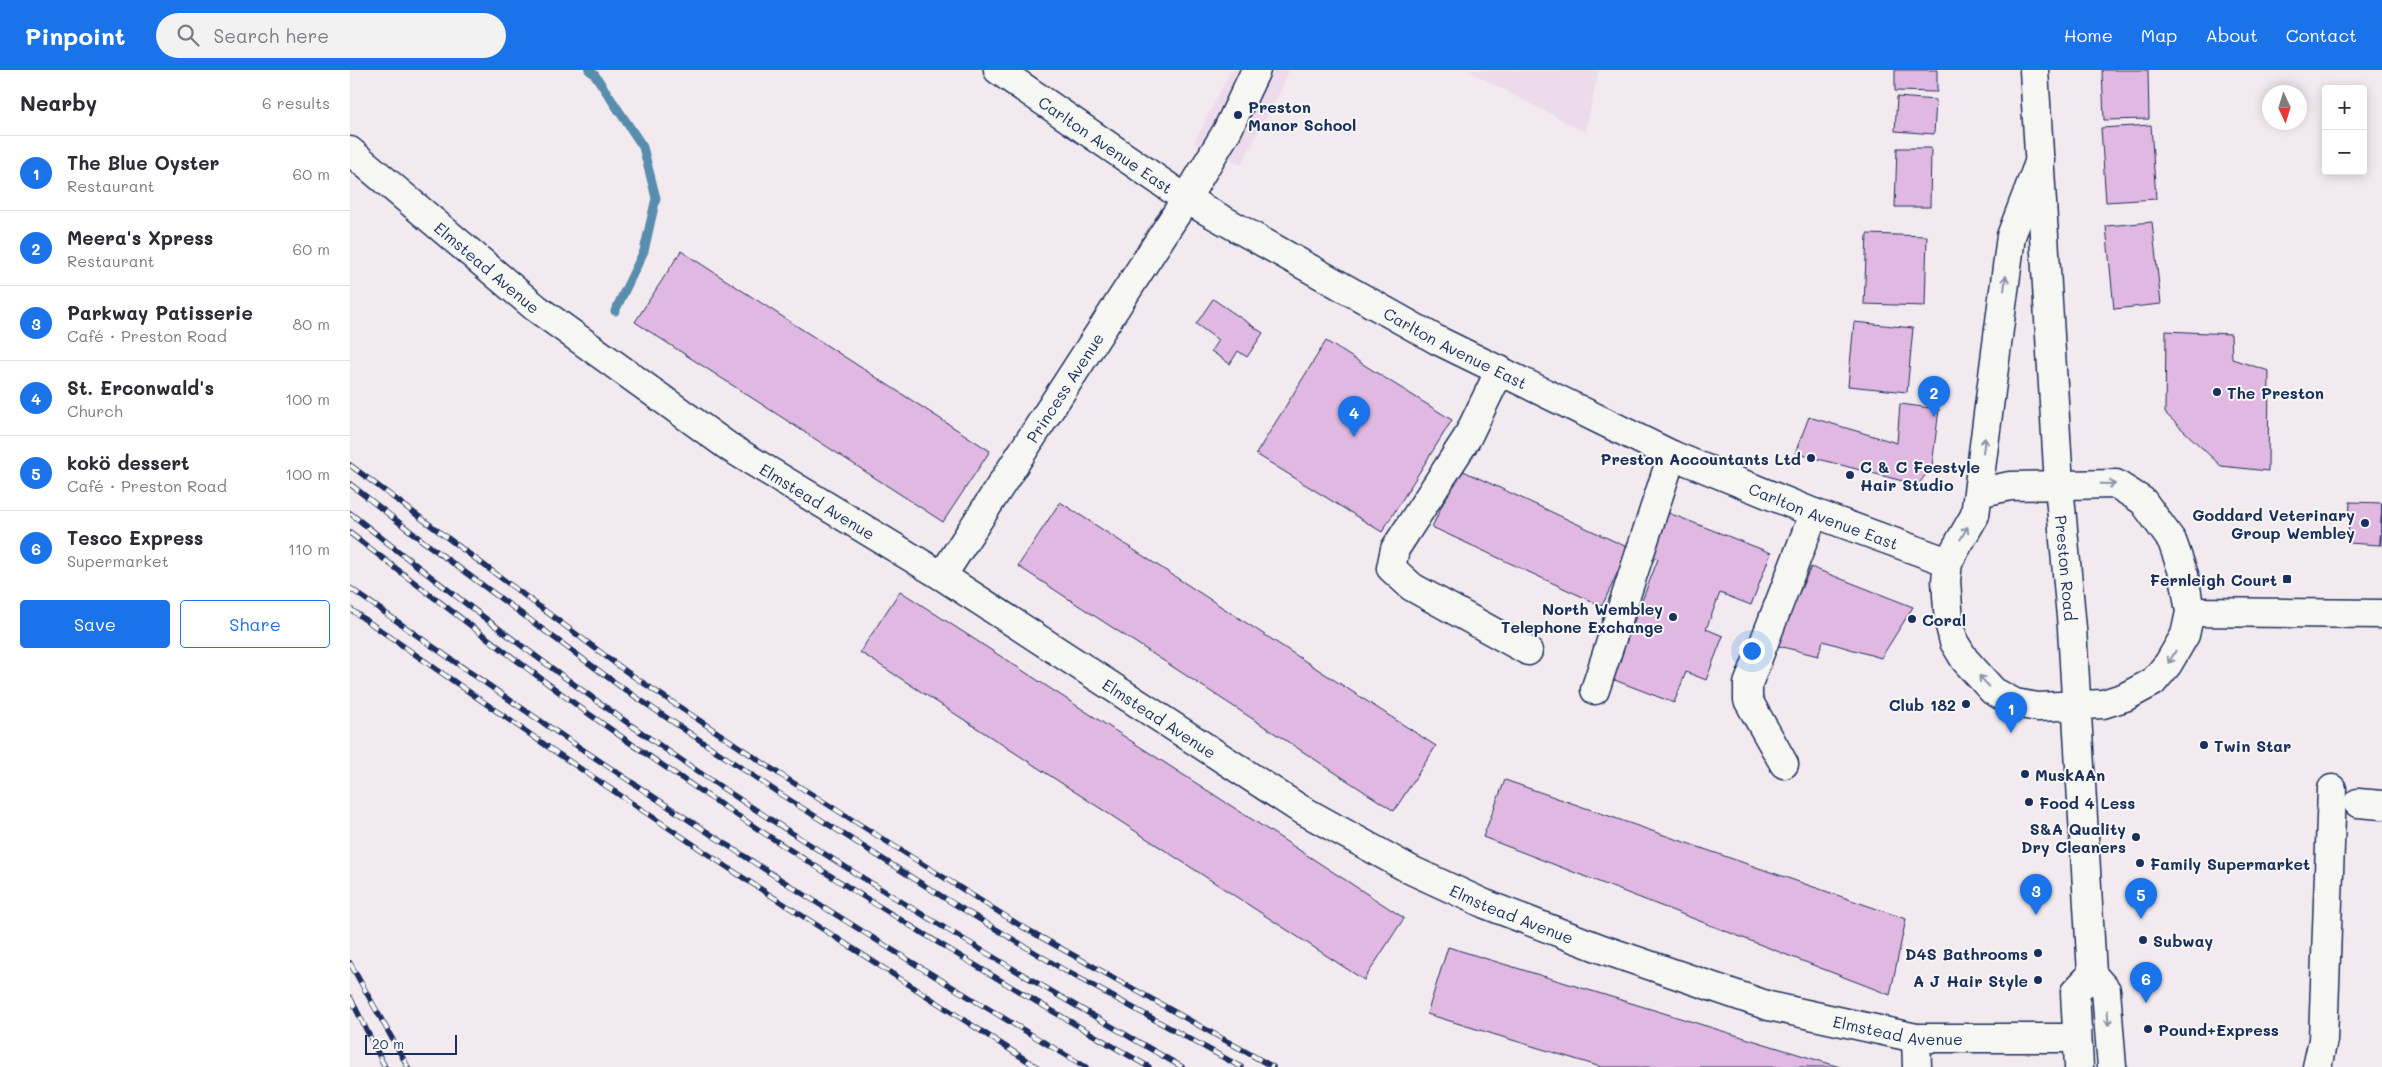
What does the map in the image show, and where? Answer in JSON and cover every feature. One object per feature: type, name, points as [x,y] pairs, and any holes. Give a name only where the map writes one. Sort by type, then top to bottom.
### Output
[{"type":"street","name":"Carlton Avenue East","points":[[998,70],[1186,200],[1437,340],[1672,455],[1814,512],[1948,562]]},
{"type":"street","name":"Princess Avenue","points":[[942,576],[1186,200],[1227,131],[1256,70]]},
{"type":"street","name":"Preston Road","points":[[2034,70],[2059,485],[2077,706],[2092,974]]},
{"type":"street","name":"Elmstead Avenue","points":[[350,151],[536,308],[729,447],[942,576],[1297,807],[1411,870],[1484,904],[1602,949],[1769,1006],[1916,1038],[2077,1038]]},
{"type":"street","name":"Preston Road","points":[[1978,493],[2011,236],[2040,160]]},
{"type":"street","points":[[1500,370],[1467,438],[1396,549],[1391,568],[1412,587],[1528,651]]},
{"type":"street","points":[[1595,690],[1672,455]]},
{"type":"street","points":[[2116,484],[2143,501],[2172,540],[2184,575],[2190,612],[2185,635],[2168,664],[2152,682],[2125,697],[2103,704],[2038,707],[2015,703],[1993,691],[1979,676],[1954,642],[1949,622],[1946,581],[1948,562],[1975,515],[1978,493],[2010,486],[2116,484]]},
{"type":"street","points":[[1784,764],[1748,700],[1746,692],[1814,512]]},
{"type":"street","points":[[2190,612],[2382,614]]},
{"type":"street","points":[[2317,1067],[2323,1040],[2332,789]]},
{"type":"street","points":[[2079,1067],[2075,992],[2092,974],[2106,990],[2112,1067]]},
{"type":"street","points":[[1916,1038],[1917,1067]]},
{"type":"shaded area","name":"Preston Manor School","points":[[1231,70],[1289,70],[1282,88],[1241,165],[1194,143]]},
{"type":"shaded area","points":[[1466,70],[1599,70],[1585,132]]},
{"type":"building","points":[[1895,70],[1937,70],[1937,92],[1895,91]]},
{"type":"building","points":[[2102,70],[2148,70],[2149,119],[2104,120]]},
{"type":"building","points":[[1897,97],[1936,100],[1934,134],[1895,131]]},
{"type":"building","points":[[2151,125],[2156,199],[2106,202],[2101,128]]},
{"type":"building","points":[[1897,148],[1931,148],[1930,207],[1895,207]]},
{"type":"building","points":[[2152,222],[2161,304],[2114,309],[2106,226]]},
{"type":"building","points":[[1867,234],[1927,236],[1925,306],[1864,304]]},
{"type":"building","points":[[681,251],[990,451],[943,522],[635,322]]},
{"type":"building","points":[[1213,299],[1263,333],[1247,357],[1238,351],[1230,364],[1211,351],[1218,340],[1196,324]]},
{"type":"building","points":[[1854,322],[1913,328],[1907,392],[1848,386]]},
{"type":"building","name":"The Preston","points":[[2166,331],[2231,334],[2232,359],[2269,371],[2268,471],[2221,466],[2165,413]]},
{"type":"building","points":[[1326,341],[1452,420],[1382,532],[1256,454]]},
{"type":"building","points":[[1900,404],[1939,409],[1932,466],[1918,485],[1795,453],[1809,417],[1897,443]]},
{"type":"building","points":[[1459,469],[1629,548],[1602,606],[1432,527]]},
{"type":"building","points":[[1060,502],[1436,746],[1394,811],[1018,566]]},
{"type":"building","name":"Goddard Veterinary Group Wembley","points":[[2350,502],[2382,503],[2380,545],[2348,543]]},
{"type":"building","points":[[2382,503],[2382,545],[2380,545]]},
{"type":"building","name":"North Wembley Telephone Exchange","points":[[1661,510],[1771,553],[1751,605],[1720,593],[1706,629],[1723,636],[1706,680],[1686,672],[1674,703],[1612,679],[1658,559],[1644,554]]},
{"type":"building","points":[[1811,567],[1913,607],[1881,658],[1823,641],[1818,656],[1775,645]]},
{"type":"building","points":[[900,591],[1404,918],[1364,980],[860,652]]},
{"type":"building","points":[[1505,780],[1906,919],[1890,995],[1483,837]]},
{"type":"building","points":[[1448,947],[1840,1067],[1601,1067],[1427,1014]]},
{"type":"waterway","points":[[589,70],[595,75],[643,147],[656,198],[644,251],[615,311]]},
{"type":"railway","points":[[350,465],[627,672],[781,775],[1021,926],[1273,1067]]},
{"type":"railway","points":[[350,484],[424,542],[621,687],[777,792],[946,899],[1064,970],[1241,1067]]},
{"type":"railway","points":[[350,513],[531,653],[718,785],[832,859],[948,930],[1182,1067]]},
{"type":"railway","points":[[350,533],[589,714],[726,808],[935,941],[1149,1067]]},
{"type":"railway","points":[[350,588],[530,714],[713,836],[898,954],[1086,1067]]},
{"type":"railway","points":[[350,609],[554,751],[742,877],[1037,1067]]},
{"type":"railway","points":[[350,963],[408,1067]]},
{"type":"railway","points":[[350,997],[385,1067]]},
{"type":"place","name":"Preston Manor School","points":[[1238,115]]},
{"type":"place","name":"The Preston","points":[[2217,392]]},
{"type":"place","name":"Meera's Xpress","points":[[1934,417]]},
{"type":"place","name":"St. Erconwald's","points":[[1354,437]]},
{"type":"place","name":"Preston Accountants Ltd","points":[[1811,458]]},
{"type":"place","name":"C & C Feestyle Hair Studio","points":[[1850,475]]},
{"type":"place","name":"Goddard Veterinary Group Wembley","points":[[2365,523]]},
{"type":"place","name":"Fernleigh Court","points":[[2287,579]]},
{"type":"place","name":"North Wembley Telephone Exchange","points":[[1673,617]]},
{"type":"place","name":"Coral","points":[[1912,619]]},
{"type":"place","name":"Club 182","points":[[1966,704]]},
{"type":"place","name":"The Blue Oyster","points":[[2011,733]]},
{"type":"place","name":"Twin Star","points":[[2204,745]]},
{"type":"place","name":"MuskAAn","points":[[2025,774]]},
{"type":"place","name":"Food 4 Less","points":[[2029,802]]},
{"type":"place","name":"S&A Quality Dry Cleaners","points":[[2136,837]]},
{"type":"place","name":"Family Supermarket","points":[[2140,863]]},
{"type":"place","name":"Parkway Patisserie","points":[[2036,915]]},
{"type":"place","name":"kokö dessert","points":[[2141,919]]},
{"type":"place","name":"Subway","points":[[2143,940]]},
{"type":"place","name":"D4S Bathrooms","points":[[2038,953]]},
{"type":"place","name":"A J Hair Style","points":[[2038,980]]},
{"type":"place","name":"Tesco Express","points":[[2146,1003]]},
{"type":"place","name":"Pound+Express","points":[[2148,1029]]}]
